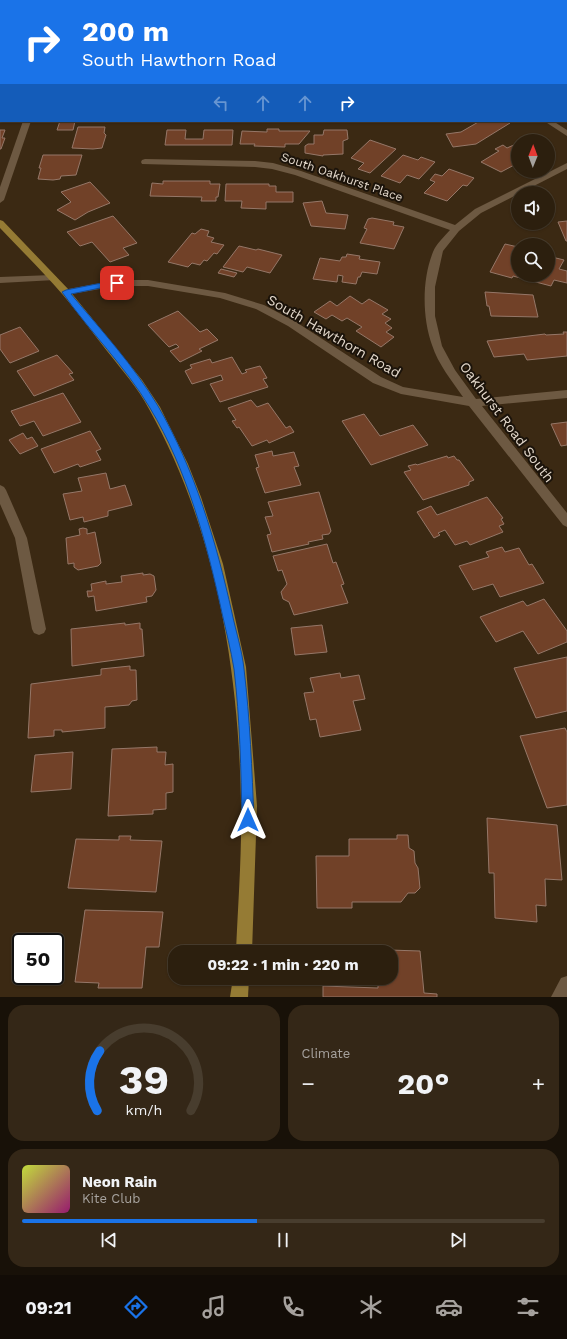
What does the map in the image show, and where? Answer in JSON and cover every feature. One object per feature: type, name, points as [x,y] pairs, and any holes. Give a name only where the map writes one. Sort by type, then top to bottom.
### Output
[{"type":"main road","points":[[0,223],[66,292],[119,358],[154,407],[182,464],[195,497],[216,564],[239,667],[249,806],[244,945]]},
{"type":"main road","points":[[239,997],[240,985]]},
{"type":"street","points":[[0,200],[27,122]]},
{"type":"street","points":[[549,122],[567,134]]},
{"type":"street","name":"South Oakhurst Place","points":[[145,162],[255,164],[272,166],[298,173],[456,229]]},
{"type":"street","name":"Oakhurst Road South","points":[[567,166],[478,211],[456,229],[438,251],[430,287],[430,316],[437,346],[451,372],[474,404],[567,522]]},
{"type":"street","points":[[0,280],[52,278]]},
{"type":"street","name":"South Hawthorn Road","points":[[66,292],[117,283],[148,283],[221,295],[260,308],[292,324],[383,383],[400,390],[474,404],[567,394]]},
{"type":"street","points":[[0,490],[21,538],[39,629]]},
{"type":"street","points":[[560,997],[567,984]]},
{"type":"building","points":[[60,122],[75,122],[73,130],[57,130]]},
{"type":"building","points":[[478,122],[510,123],[476,144],[453,147],[446,134],[461,132]]},
{"type":"building","points":[[78,127],[105,127],[104,133],[106,135],[102,148],[72,148]]},
{"type":"building","points":[[267,129],[279,129],[279,131],[310,131],[299,144],[285,144],[285,147],[240,144],[242,131],[267,132]]},
{"type":"building","points":[[0,130],[5,130],[2,138],[5,138],[1,149],[0,149]]},
{"type":"building","points":[[167,130],[186,130],[185,139],[203,139],[204,130],[233,130],[232,145],[165,145]]},
{"type":"building","points":[[324,130],[347,130],[348,139],[343,141],[343,154],[323,156],[305,153],[305,146],[308,144],[314,144],[314,135],[323,135]]},
{"type":"building","points":[[370,140],[396,149],[370,173],[358,169],[364,163],[351,158]]},
{"type":"building","points":[[503,145],[507,148],[511,146],[511,167],[501,172],[481,162],[499,151],[495,149]]},
{"type":"building","points":[[43,155],[82,155],[76,175],[61,176],[60,179],[53,180],[38,179],[41,168],[39,168]]},
{"type":"building","points":[[403,155],[418,160],[421,157],[435,162],[419,179],[407,175],[400,183],[381,176]]},
{"type":"building","points":[[449,169],[474,178],[467,186],[463,185],[447,201],[424,193],[435,182],[430,180],[435,174],[442,176]]},
{"type":"building","points":[[163,181],[210,181],[210,184],[220,184],[218,197],[216,197],[216,201],[201,201],[202,197],[150,196],[152,183],[163,184]]},
{"type":"building","points":[[90,182],[110,203],[88,212],[75,220],[57,210],[71,202],[61,192]]},
{"type":"building","points":[[226,184],[269,184],[269,186],[276,186],[276,192],[293,192],[293,202],[266,202],[266,209],[241,208],[242,201],[225,201]]},
{"type":"building","points":[[322,201],[326,213],[348,215],[345,229],[311,226],[303,203]]},
{"type":"building","points":[[113,216],[137,243],[123,248],[129,255],[110,262],[92,242],[80,246],[67,232]]},
{"type":"building","points":[[372,218],[394,222],[393,225],[404,227],[394,249],[360,243],[367,229],[364,228],[368,219]]},
{"type":"building","points":[[567,221],[567,241],[566,241],[558,222]]},
{"type":"building","points":[[201,229],[209,231],[207,236],[214,238],[211,242],[224,245],[217,254],[214,253],[207,261],[204,260],[200,265],[192,263],[188,267],[168,262],[192,233],[195,234]]},
{"type":"building","points":[[505,244],[511,245],[511,278],[490,272]]},
{"type":"building","points":[[239,246],[282,255],[270,273],[247,267],[243,272],[223,267]]},
{"type":"building","points":[[347,254],[360,256],[359,259],[380,262],[377,274],[362,272],[360,277],[358,277],[356,284],[342,282],[343,276],[338,275],[337,282],[313,279],[320,258],[340,261],[342,257],[346,257]]},
{"type":"building","points":[[555,258],[564,260],[559,269],[567,271],[567,283],[555,280]]},
{"type":"building","points":[[221,269],[237,273],[234,277],[218,273]]},
{"type":"building","points":[[536,282],[553,282],[551,286]]},
{"type":"building","points":[[485,292],[533,295],[538,317],[491,316],[489,306],[487,306]]},
{"type":"building","points":[[350,296],[362,304],[369,299],[388,310],[382,314],[391,319],[385,323],[392,328],[386,332],[394,337],[381,347],[356,331],[362,327],[347,318],[342,321],[332,315],[326,319],[314,312],[330,301],[337,306]]},
{"type":"building","points":[[178,311],[200,332],[207,329],[218,340],[199,349],[202,351],[180,362],[170,351],[179,347],[176,344],[169,347],[148,325]]},
{"type":"building","points":[[20,327],[39,351],[10,363],[0,349],[0,335]]},
{"type":"building","points":[[563,332],[567,332],[567,356],[527,360],[524,354],[494,357],[487,341],[545,334],[564,334]]},
{"type":"building","points":[[57,355],[73,373],[69,374],[74,380],[34,396],[17,371]]},
{"type":"building","points":[[232,357],[242,374],[247,372],[245,370],[260,366],[267,378],[263,379],[268,387],[220,402],[210,384],[223,380],[221,375],[192,384],[185,371],[192,368],[190,365],[210,359],[212,363]]},
{"type":"building","points":[[63,393],[81,422],[43,436],[34,421],[20,426],[11,411]]},
{"type":"building","points":[[251,400],[257,407],[268,403],[286,428],[290,426],[294,432],[269,443],[267,440],[252,446],[239,427],[237,428],[232,421],[236,420],[228,408]]},
{"type":"building","points":[[364,414],[380,436],[413,425],[428,445],[371,465],[342,421]]},
{"type":"building","points":[[567,422],[567,445],[561,446],[551,424]]},
{"type":"building","points":[[90,431],[101,449],[96,451],[101,460],[80,467],[78,464],[54,473],[41,449]]},
{"type":"building","points":[[23,433],[27,439],[32,437],[38,446],[20,454],[9,440]]},
{"type":"building","points":[[272,451],[273,456],[294,452],[299,466],[294,467],[301,485],[265,493],[256,468],[259,467],[255,455]]},
{"type":"building","points":[[447,456],[448,458],[454,456],[457,460],[459,460],[474,480],[469,482],[469,485],[423,500],[404,472],[411,470],[408,466],[417,465]]},
{"type":"building","points":[[106,473],[110,489],[125,485],[132,505],[108,511],[108,516],[84,522],[83,517],[70,520],[63,494],[82,491],[78,478]]},
{"type":"building","points":[[319,492],[331,531],[329,534],[322,535],[323,539],[308,542],[309,544],[272,552],[267,535],[271,534],[265,517],[273,516],[268,502]]},
{"type":"building","points":[[487,497],[503,518],[501,519],[504,524],[499,526],[503,532],[470,545],[467,541],[455,545],[445,530],[438,533],[440,535],[434,538],[417,512],[431,506],[437,515]]},
{"type":"building","points":[[79,529],[87,529],[87,534],[95,532],[101,563],[98,566],[78,570],[74,567],[74,563],[68,564],[66,538],[80,535]]},
{"type":"building","points":[[327,544],[333,563],[336,562],[344,584],[341,585],[348,603],[294,615],[289,602],[283,599],[281,592],[287,584],[282,570],[278,571],[273,556]]},
{"type":"building","points":[[502,547],[505,552],[519,548],[529,565],[532,564],[544,583],[500,597],[493,584],[473,590],[459,566],[489,557],[486,552]]},
{"type":"building","points":[[143,573],[143,575],[150,574],[154,576],[156,590],[152,596],[146,597],[147,602],[96,611],[94,596],[88,597],[87,591],[92,591],[91,584],[106,581],[106,584],[122,582],[121,576]]},
{"type":"building","points":[[544,599],[567,631],[567,642],[538,654],[523,631],[496,642],[480,617],[523,601],[527,606]]},
{"type":"building","points":[[125,623],[125,625],[140,623],[140,629],[142,629],[144,656],[72,666],[71,629]]},
{"type":"building","points":[[322,625],[327,652],[295,655],[291,628]]},
{"type":"building","points":[[567,657],[567,711],[536,718],[514,668]]},
{"type":"building","points":[[130,666],[130,670],[136,670],[137,700],[132,701],[129,705],[105,707],[105,728],[62,732],[62,730],[54,730],[54,736],[28,738],[31,684],[101,675],[101,669]]},
{"type":"building","points":[[340,673],[341,678],[359,675],[365,699],[353,701],[361,730],[320,737],[316,719],[310,720],[304,693],[314,692],[310,678]]},
{"type":"building","points":[[565,728],[567,732],[567,805],[547,808],[520,736]]},
{"type":"building","points":[[157,747],[157,752],[166,752],[165,765],[173,764],[173,792],[166,793],[166,809],[153,810],[153,814],[108,816],[112,749]]},
{"type":"building","points":[[73,752],[71,789],[31,792],[35,755]]},
{"type":"building","points":[[487,818],[557,825],[562,880],[545,879],[546,906],[536,905],[537,922],[495,918],[494,873],[489,873]]},
{"type":"building","points":[[397,835],[408,835],[409,848],[414,851],[415,863],[418,868],[420,888],[415,893],[408,893],[401,902],[352,902],[352,908],[317,908],[316,856],[349,856],[349,839],[397,839]]},
{"type":"building","points":[[119,836],[131,836],[130,840],[162,841],[156,892],[68,888],[76,839],[119,840]]},
{"type":"building","points":[[85,910],[163,912],[159,947],[146,947],[142,988],[98,988],[99,983],[75,982]]},
{"type":"building","points":[[398,950],[420,951],[424,993],[437,994],[437,997],[323,997],[323,986],[378,988],[378,985],[398,985]]},
{"type":"route","points":[[117,283],[66,292],[119,358],[154,407],[182,464],[195,497],[216,564],[239,667],[245,734],[249,806],[248,820]]}]
